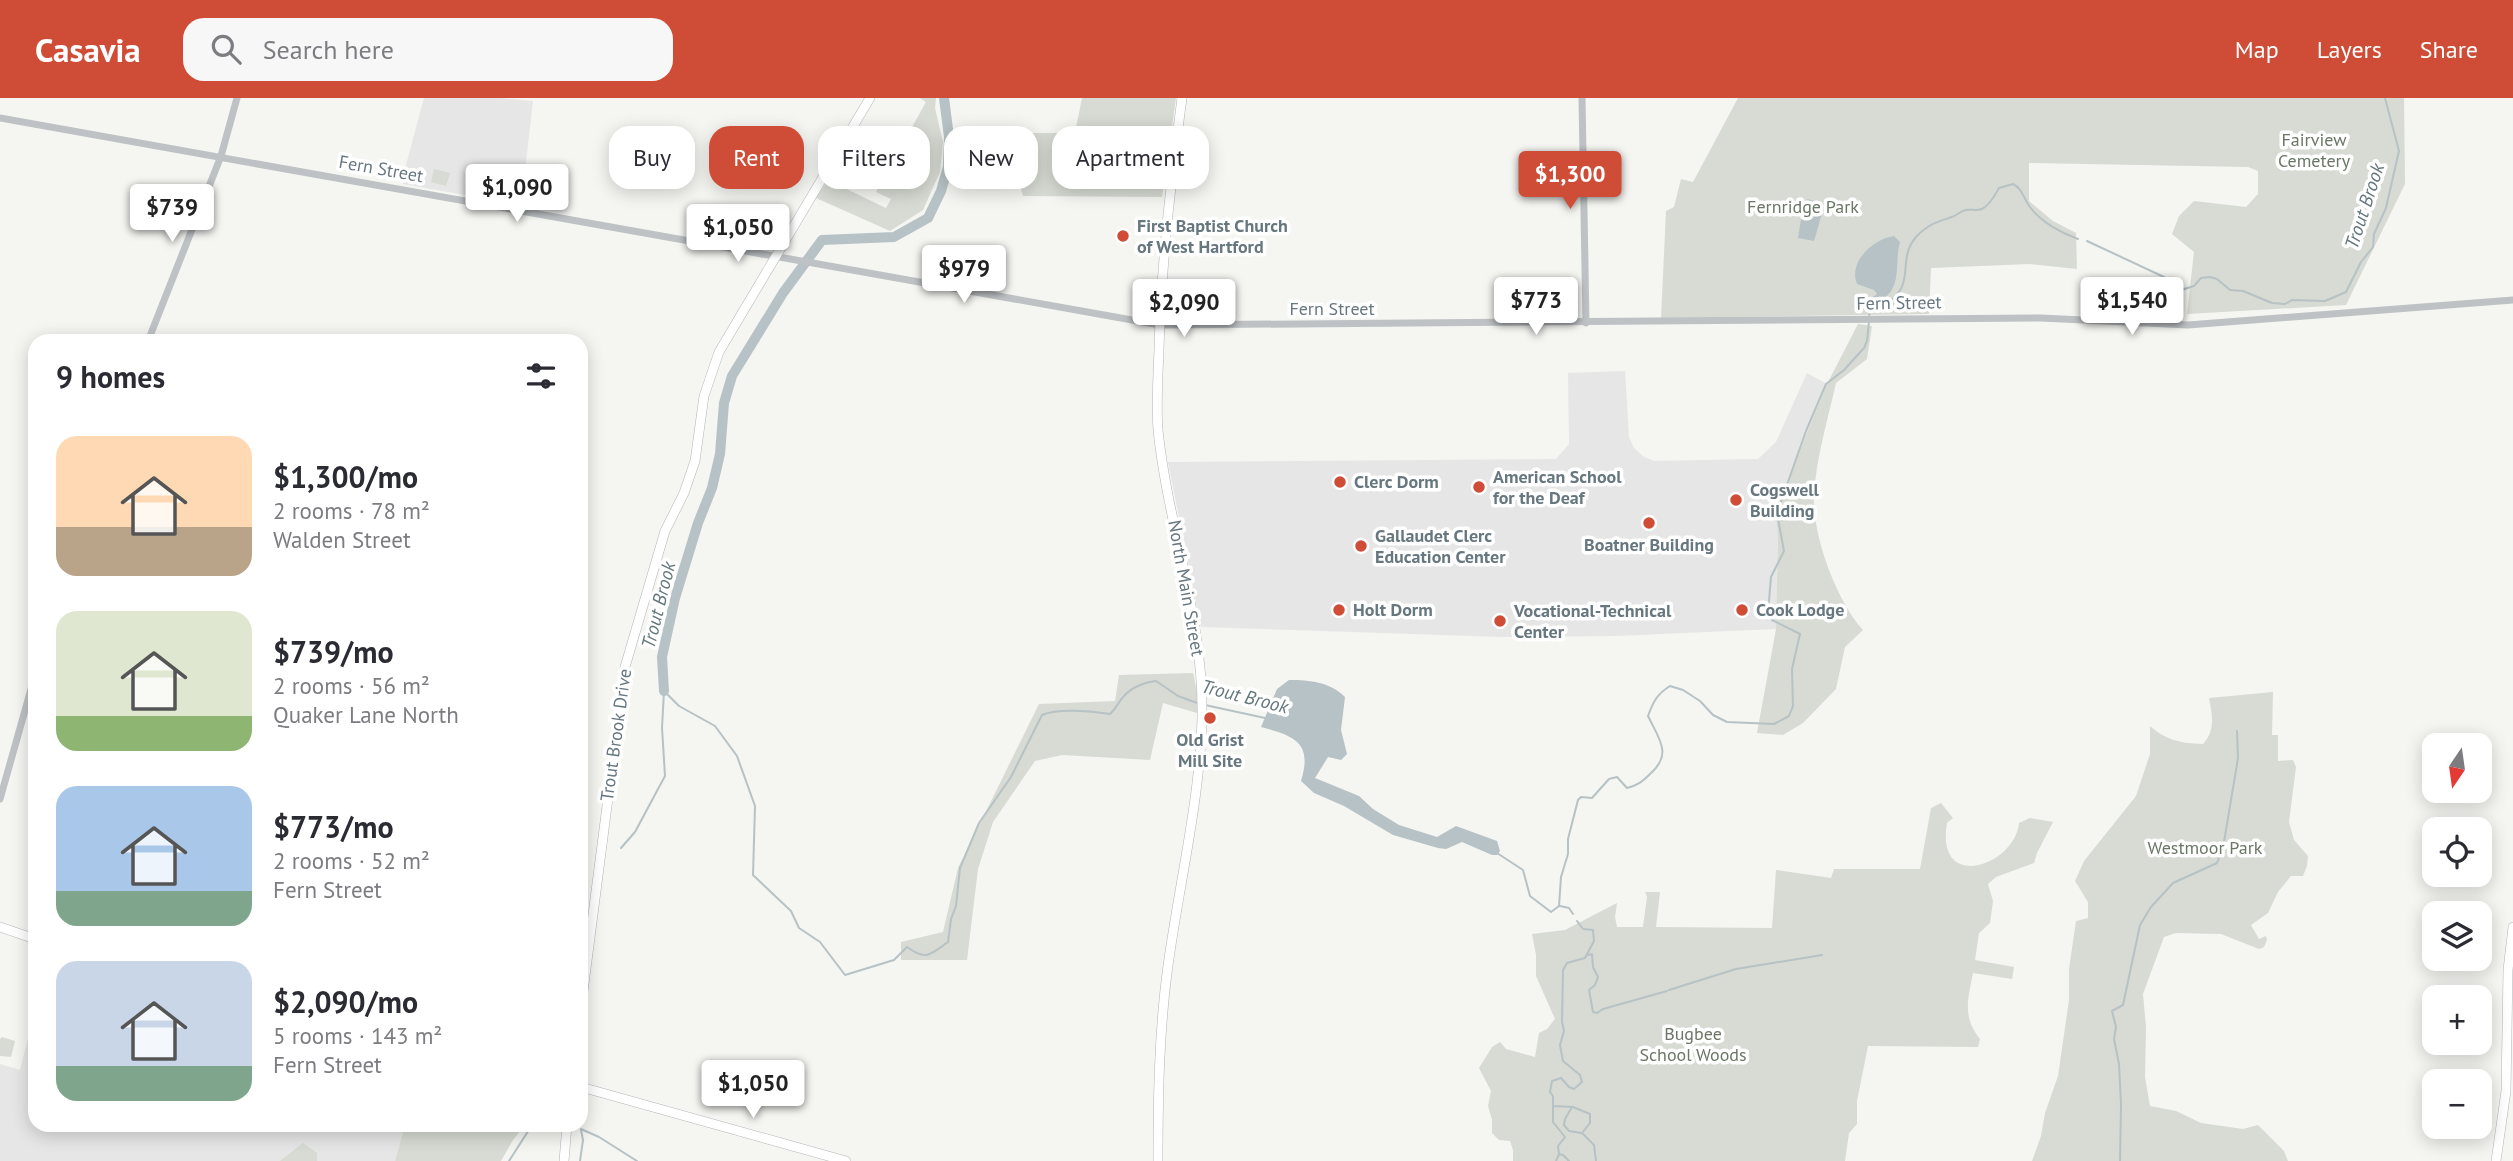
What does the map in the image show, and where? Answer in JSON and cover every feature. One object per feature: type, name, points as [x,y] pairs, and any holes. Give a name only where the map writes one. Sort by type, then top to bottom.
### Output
[{"type":"main road","name":"Trout Brook Drive","points":[[588,951],[618,709],[630,647],[665,531],[684,493],[695,461],[710,372],[719,352],[870,98]]},
{"type":"main road","name":"North Main Street","points":[[1158,1161],[1159,1077],[1164,1002],[1196,787],[1202,718],[1200,659],[1158,432],[1160,325],[1167,202],[1182,98]]},
{"type":"main road","points":[[0,927],[28,935]]},
{"type":"main road","points":[[2496,1161],[2505,1091],[2507,988],[2513,927]]},
{"type":"main road","points":[[588,1089],[846,1161]]},
{"type":"main road","points":[[564,1161],[566,1132]]},
{"type":"street","points":[[151,334],[221,156],[237,98]]},
{"type":"street","points":[[1582,98],[1586,323]]},
{"type":"street","name":"Fern Street","points":[[0,118],[1160,325],[2041,318],[2188,325],[2513,300]]},
{"type":"street","points":[[0,799],[28,700]]},
{"type":"shaded area","points":[[424,98],[533,101],[521,205],[403,184]]},
{"type":"shaded area","points":[[1807,199],[1818,202],[1823,210],[1814,241],[1798,238],[1802,213],[1809,212]]},
{"type":"shaded area","points":[[1894,236],[1900,242],[1897,274],[1893,288],[1882,300],[1874,290],[1857,284],[1856,268],[1864,253],[1871,247]]},
{"type":"shaded area","name":"American School for the Deaf","points":[[1625,371],[1629,437],[1634,448],[1654,461],[1758,459],[1776,442],[1807,373],[1827,384],[1775,511],[1778,534],[1776,629],[1615,636],[1503,637],[1201,627],[1168,462],[1556,459],[1569,444],[1568,373]]},
{"type":"shaded area","points":[[1289,680],[1319,683],[1333,688],[1345,697],[1341,730],[1347,754],[1341,760],[1328,757],[1315,778],[1359,796],[1373,809],[1399,825],[1437,837],[1456,826],[1497,841],[1500,851],[1497,855],[1462,842],[1446,849],[1393,835],[1344,806],[1314,793],[1301,781],[1304,757],[1298,743],[1283,734],[1261,727],[1277,689]]},
{"type":"shaded area","points":[[28,1039],[28,1132],[403,1132],[395,1161],[0,1161],[0,1064],[20,1070]]},
{"type":"green space","points":[[920,98],[936,98],[935,108],[943,142],[940,172],[923,210],[890,231],[816,198],[822,189],[847,189],[886,208],[891,199],[876,192],[878,189],[930,189],[930,126],[913,126],[926,102]]},
{"type":"green space","points":[[1082,98],[1176,98],[1172,126],[1076,126]]},
{"type":"green space","points":[[1738,98],[2404,98],[2405,184],[2346,305],[2187,314],[2194,252],[2172,234],[2179,216],[2194,201],[2246,207],[2258,194],[2258,171],[2248,167],[2029,163],[2029,201],[2053,221],[2076,233],[2077,269],[2030,264],[1931,268],[1929,314],[1661,318],[1666,211],[1674,207],[1681,179],[1693,182]]},
{"type":"green space","points":[[1038,133],[1052,133],[1052,189],[1163,189],[1162,197],[1023,196],[1021,189],[1038,189]]},
{"type":"green space","points":[[434,169],[450,173],[446,186],[431,182]]},
{"type":"green space","points":[[496,172],[521,177],[517,196],[493,192]]},
{"type":"green space","points":[[1858,324],[1872,326],[1867,359],[1836,383],[1815,481],[1814,511],[1822,547],[1835,585],[1863,630],[1845,647],[1836,689],[1803,723],[1783,735],[1757,733],[1776,629],[1778,534],[1775,511],[1827,384]]},
{"type":"green space","points":[[1193,673],[1197,713],[1163,703],[1150,760],[1062,755],[1035,761],[993,822],[978,869],[967,960],[901,960],[901,942],[943,932],[958,868],[1039,704],[1115,701],[1119,675]]},
{"type":"green space","name":"Westmoor Park","points":[[2273,692],[2272,735],[2278,735],[2278,761],[2293,760],[2296,767],[2289,822],[2294,840],[2308,856],[2307,866],[2303,876],[2291,876],[2278,892],[2268,913],[2251,925],[2259,939],[2266,936],[2264,947],[2259,949],[2221,934],[2176,933],[2164,937],[2143,994],[2146,1027],[2145,1077],[2150,1106],[2176,1111],[2201,1123],[2243,1129],[2258,1125],[2284,1151],[2288,1161],[2032,1161],[2058,1076],[2069,1000],[2069,969],[2076,921],[2088,918],[2088,902],[2075,881],[2084,861],[2136,796],[2150,754],[2150,726],[2175,740],[2203,744],[2211,728],[2209,698]]},
{"type":"green space","name":"Bugbee School Woods","points":[[1941,803],[1953,818],[1947,823],[1946,845],[1953,859],[1963,865],[1977,865],[2004,851],[2014,838],[2019,823],[2030,818],[2053,822],[2034,863],[1996,877],[1988,884],[1993,901],[1990,923],[1979,933],[1975,960],[2014,967],[2012,979],[1973,973],[1968,1007],[1974,1031],[1980,1039],[1978,1047],[1868,1046],[1857,1101],[1857,1124],[1849,1133],[1845,1161],[1513,1161],[1510,1141],[1499,1140],[1492,1133],[1488,1106],[1491,1091],[1479,1068],[1492,1047],[1500,1042],[1506,1049],[1535,1057],[1539,1033],[1547,1029],[1555,1019],[1536,976],[1532,934],[1565,930],[1617,903],[1617,927],[1643,927],[1647,897],[1645,892],[1660,892],[1656,927],[1772,928],[1776,870],[1831,878],[1834,869],[1920,869],[1931,808]]},
{"type":"green space","points":[[2,1037],[15,1041],[11,1057],[0,1056]]},
{"type":"green space","points":[[403,1132],[519,1132],[501,1161],[395,1161]]},
{"type":"green space","points":[[303,1143],[317,1153],[317,1161],[280,1161]]},
{"type":"waterway","name":"Trout Brook","points":[[664,691],[662,657],[675,598],[698,523],[712,488],[720,454],[724,403],[732,376],[783,293],[822,240],[894,237],[928,218],[941,191],[948,167],[949,137],[944,98]]},
{"type":"waterway","name":"Trout Brook","points":[[2087,241],[2164,277],[2172,287],[2181,290],[2194,286],[2201,278],[2210,277],[2217,279],[2230,290],[2243,291],[2272,303],[2285,304],[2292,300],[2325,301],[2346,292],[2361,262],[2373,247],[2374,234],[2386,208],[2399,151],[2385,98]]},
{"type":"waterway","name":"Trout Brook","points":[[1869,316],[1876,301],[1887,303],[1901,288],[1907,254],[1920,233],[1933,224],[1964,211],[1982,209],[1999,188],[2013,184],[2040,217],[2058,230],[2078,239]]},
{"type":"waterway","name":"Trout Brook","points":[[1876,301],[1880,298]]},
{"type":"waterway","name":"Trout Brook","points":[[1497,853],[1523,870],[1530,896],[1551,912],[1559,906],[1561,877],[1578,800],[1581,797],[1592,798],[1609,779],[1617,777],[1627,788],[1634,786],[1657,767],[1661,760],[1662,746],[1648,716],[1656,699],[1670,686],[1683,690],[1700,701],[1713,715],[1727,722],[1774,724],[1789,716],[1793,706],[1792,669],[1800,634],[1772,620],[1768,612],[1771,577],[1784,551],[1777,513],[1826,384],[1844,370],[1864,348],[1869,321]]},
{"type":"waterway","name":"Trout Brook","points":[[664,691],[679,706],[715,726],[737,756],[755,806],[753,875],[791,911],[799,928],[820,942],[845,975],[894,960],[907,947],[919,954],[928,955],[948,942],[956,906],[960,868],[979,823],[1011,777],[1042,715],[1066,711],[1110,714],[1131,690],[1156,681],[1178,696],[1200,704]]},
{"type":"waterway","points":[[621,848],[635,832],[665,776],[662,728],[664,691]]},
{"type":"waterway","name":"Trout Brook","points":[[1205,705],[1265,718]]},
{"type":"waterway","points":[[2120,1161],[2119,1064],[2112,1011],[2123,1005],[2140,925],[2151,907],[2173,883],[2217,863],[2223,848],[2238,758],[2237,731]]},
{"type":"waterway","points":[[1560,906],[1569,908],[1573,914]]},
{"type":"waterway","points":[[1577,921],[1583,929],[1593,930],[1594,941],[1585,958],[1567,963],[1563,970],[1564,1031],[1560,1045],[1563,1061],[1580,1075],[1582,1082],[1574,1089],[1561,1078],[1552,1081],[1550,1092],[1553,1106],[1573,1107],[1590,1114],[1590,1123],[1582,1133],[1594,1145],[1596,1161]]},
{"type":"waterway","points":[[1588,955],[1592,954],[1593,967],[1598,977],[1589,990],[1593,1012],[1667,991]]},
{"type":"waterway","points":[[1669,990],[1736,969],[1822,955]]},
{"type":"waterway","points":[[1553,1107],[1553,1122],[1565,1137],[1558,1146],[1559,1154]]},
{"type":"waterway","points":[[1572,1107],[1564,1125],[1569,1131],[1581,1133]]},
{"type":"waterway","points":[[509,1161],[528,1132]]},
{"type":"waterway","points":[[580,1161],[581,1132]]},
{"type":"waterway","points":[[588,1132],[637,1161]]},
{"type":"waterway","points":[[1556,1161],[1559,1154],[1569,1161]]},
{"type":"place","name":"First Baptist Church of West Hartford","points":[[1123,236]]},
{"type":"place","name":"Clerc Dorm","points":[[1340,482]]},
{"type":"place","name":"American School for the Deaf","points":[[1479,487]]},
{"type":"place","name":"Cogswell Building","points":[[1736,500]]},
{"type":"place","name":"Boatner Building","points":[[1649,523]]},
{"type":"place","name":"Gallaudet Clerc Education Center","points":[[1361,546]]},
{"type":"place","name":"Holt Dorm","points":[[1339,610]]},
{"type":"place","name":"Cook Lodge","points":[[1742,610]]},
{"type":"place","name":"Vocational-Technical Center","points":[[1500,621]]},
{"type":"place","name":"Old Grist Mill Site","points":[[1210,718]]},
{"type":"park label","name":"Fairview Cemetery","points":[[2314,150]]},
{"type":"park label","name":"Fernridge Park","points":[[1803,207]]}]
